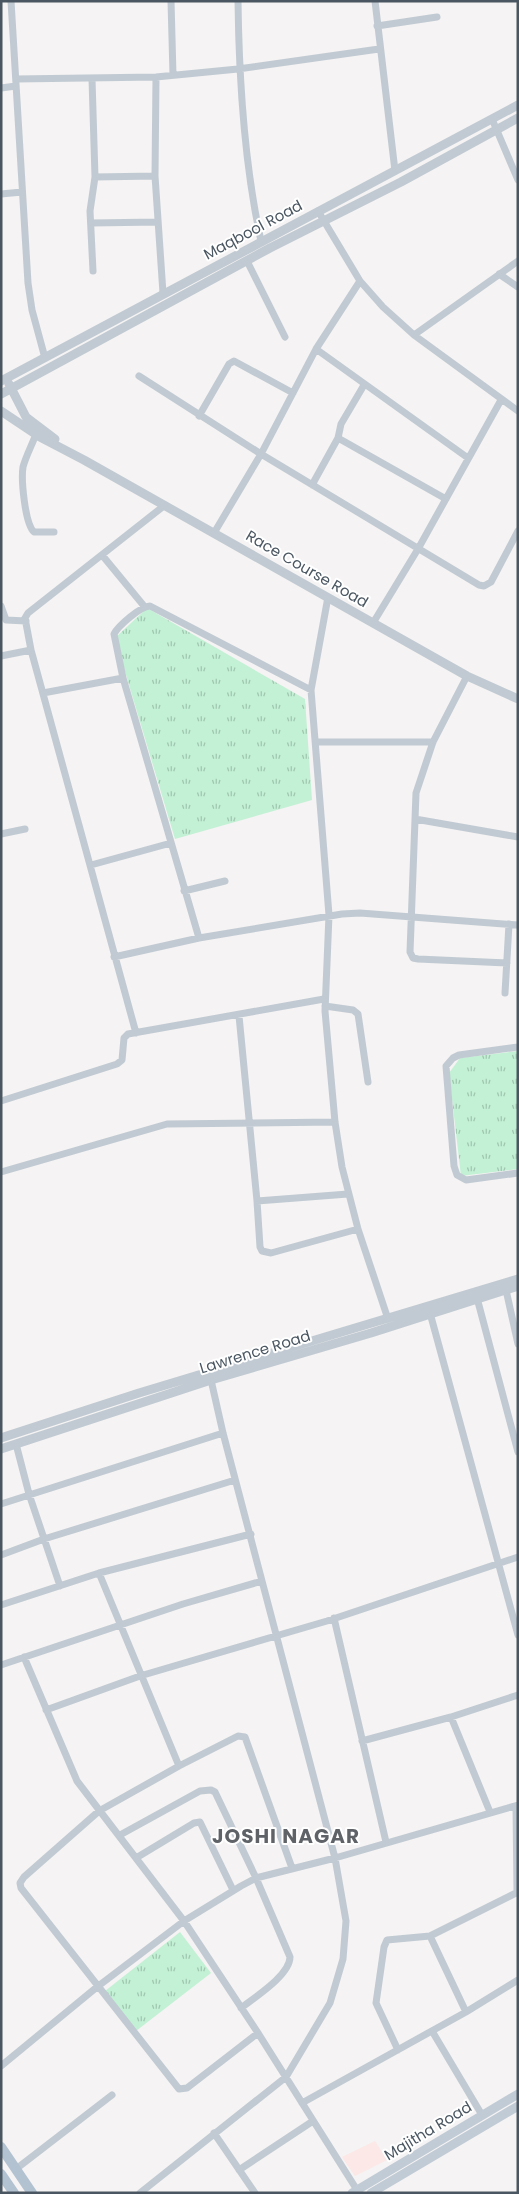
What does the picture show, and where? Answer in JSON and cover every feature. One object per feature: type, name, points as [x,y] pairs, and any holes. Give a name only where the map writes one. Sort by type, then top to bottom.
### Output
[{"type":"main road","name":"Majitha Road","points":[[354,2191],[518,2094]]},
{"type":"main road","name":"Majitha Road","points":[[372,2192],[518,2106]]},
{"type":"main road","points":[[1,2147],[32,2193]]},
{"type":"main road","points":[[1,2174],[14,2193]]},
{"type":"street","points":[[11,1],[28,284],[32,310],[45,358]]},
{"type":"street","points":[[171,1],[174,75]]},
{"type":"street","points":[[238,1],[238,69],[250,180],[261,241]]},
{"type":"street","points":[[375,1],[395,171]]},
{"type":"street","points":[[377,26],[437,16]]},
{"type":"street","points":[[1,88],[16,82],[156,77],[238,69],[380,49]]},
{"type":"street","points":[[156,77],[155,176],[163,293]]},
{"type":"street","points":[[92,79],[95,177],[90,223],[93,271]]},
{"type":"street","name":"Maqbool Road","points":[[4,380],[163,293],[518,105]]},
{"type":"street","name":"Maqbool Road","points":[[1,394],[518,118]]},
{"type":"street","points":[[492,119],[518,180]]},
{"type":"street","points":[[95,177],[155,176]]},
{"type":"street","points":[[1,194],[22,192]]},
{"type":"street","points":[[318,211],[360,281],[383,307],[414,336],[518,411]]},
{"type":"street","points":[[90,223],[158,222]]},
{"type":"street","points":[[414,336],[518,260]]},
{"type":"street","points":[[247,261],[285,337]]},
{"type":"street","points":[[499,274],[518,287]]},
{"type":"street","points":[[214,533],[260,454],[316,349],[360,281]]},
{"type":"street","points":[[316,349],[468,458]]},
{"type":"street","points":[[199,416],[229,364],[234,360],[293,393]]},
{"type":"street","points":[[139,376],[260,454],[418,549],[484,586],[491,582],[518,531]]},
{"type":"street","name":"Race Course Road","points":[[4,380],[29,421],[84,460]]},
{"type":"street","points":[[312,485],[338,438],[341,424],[364,385]]},
{"type":"street","points":[[373,623],[418,549],[501,400]]},
{"type":"street","name":"Race Course Road","points":[[1,411],[36,434],[467,676],[517,698]]},
{"type":"street","points":[[36,434],[23,469],[22,482],[28,518],[30,528],[34,532],[54,532]]},
{"type":"street","points":[[338,438],[446,499]]},
{"type":"street","points":[[136,1034],[31,650],[26,621],[28,612],[165,505]]},
{"type":"street","points":[[102,554],[144,606]]},
{"type":"street","points":[[328,597],[311,690],[329,915],[325,1003],[335,1122],[348,1194],[388,1319]]},
{"type":"street","points":[[1,606],[6,620],[26,621]]},
{"type":"street","points":[[199,938],[123,678],[114,634],[118,628],[144,606],[150,606],[311,690]]},
{"type":"street","points":[[1,656],[31,650]]},
{"type":"street","points":[[467,676],[433,742],[416,793],[410,952],[413,958],[507,963]]},
{"type":"street","points":[[43,693],[123,678]]},
{"type":"street","points":[[316,742],[433,742]]},
{"type":"street","points":[[415,819],[518,837]]},
{"type":"street","points":[[1,834],[25,829]]},
{"type":"street","points":[[90,865],[171,843]]},
{"type":"street","points":[[184,891],[226,881]]},
{"type":"street","points":[[114,957],[199,938],[329,915],[360,913],[518,925]]},
{"type":"street","points":[[505,993],[509,924]]},
{"type":"street","points":[[1,1101],[117,1064],[122,1060],[124,1037],[239,1016],[325,1003],[353,1010],[358,1014],[368,1082]]},
{"type":"street","points":[[239,1016],[260,1247],[262,1251],[266,1253],[296,1247],[358,1229]]},
{"type":"street","points":[[518,1047],[459,1054],[446,1066],[454,1166],[457,1175],[466,1180],[518,1173]]},
{"type":"street","points":[[1,1172],[167,1124],[335,1122]]},
{"type":"street","points":[[257,1200],[348,1194]]},
{"type":"street","name":"Lawrence Road","points":[[1,1449],[96,1412],[518,1279]]},
{"type":"street","name":"Lawrence Road","points":[[1,1438],[211,1380],[518,1286]]},
{"type":"street","points":[[506,1290],[518,1344]]},
{"type":"street","points":[[477,1298],[518,1452]]},
{"type":"street","points":[[430,1313],[518,1635]]},
{"type":"street","points":[[140,2193],[214,2132],[286,2077],[330,2002],[341,1973],[346,1921],[335,1858],[251,1534],[235,1480],[211,1380]]},
{"type":"street","points":[[1,1504],[223,1433]]},
{"type":"street","points":[[16,1444],[29,1494],[60,1586]]},
{"type":"street","points":[[1,1555],[44,1539],[235,1480]]},
{"type":"street","points":[[1,1605],[99,1574],[251,1534]]},
{"type":"street","points":[[46,1710],[140,1676],[334,1618],[518,1557]]},
{"type":"street","points":[[99,1574],[178,1766]]},
{"type":"street","points":[[1,1665],[262,1580]]},
{"type":"street","points":[[334,1618],[386,1842]]},
{"type":"street","points":[[24,1657],[77,1780],[184,1921],[258,2032],[313,2120],[354,2191]]},
{"type":"street","points":[[362,1740],[451,1717],[518,1695]]},
{"type":"street","points":[[451,1717],[490,1812]]},
{"type":"street","points":[[258,2032],[187,2088],[181,2090],[96,1986],[20,1885],[24,1877],[99,1811],[178,1766],[238,1736],[245,1736],[292,1868]]},
{"type":"street","points":[[120,1836],[200,1791],[211,1790],[216,1792],[288,1949],[290,1963],[284,1973],[241,2008]]},
{"type":"street","points":[[1,2066],[96,1986],[184,1921],[256,1878],[335,1858],[517,1805],[517,1892],[430,1936],[387,1940],[384,1947],[376,2003],[398,2050]]},
{"type":"street","points":[[136,1858],[194,1823],[200,1822],[233,1890]]},
{"type":"street","points":[[430,1936],[466,2012]]},
{"type":"street","points":[[302,2103],[466,2012],[518,1980]]},
{"type":"street","points":[[432,2031],[482,2115]]},
{"type":"street","points":[[16,2169],[112,2095]]},
{"type":"street","points":[[240,2170],[313,2120]]},
{"type":"street","points":[[214,2132],[255,2193]]},
{"type":"shaded area","points":[[375,2141],[387,2160],[355,2176],[342,2157]]},
{"type":"green space","points":[[147,608],[305,699],[312,800],[175,839],[115,638]]},
{"type":"green space","points":[[518,1051],[518,1169],[461,1176],[449,1073],[460,1058]]},
{"type":"green space","points":[[180,1932],[211,1973],[136,2031],[105,1991]]},
{"type":"district","name":"JOSHI NAGAR","points":[[286,1836]]}]
